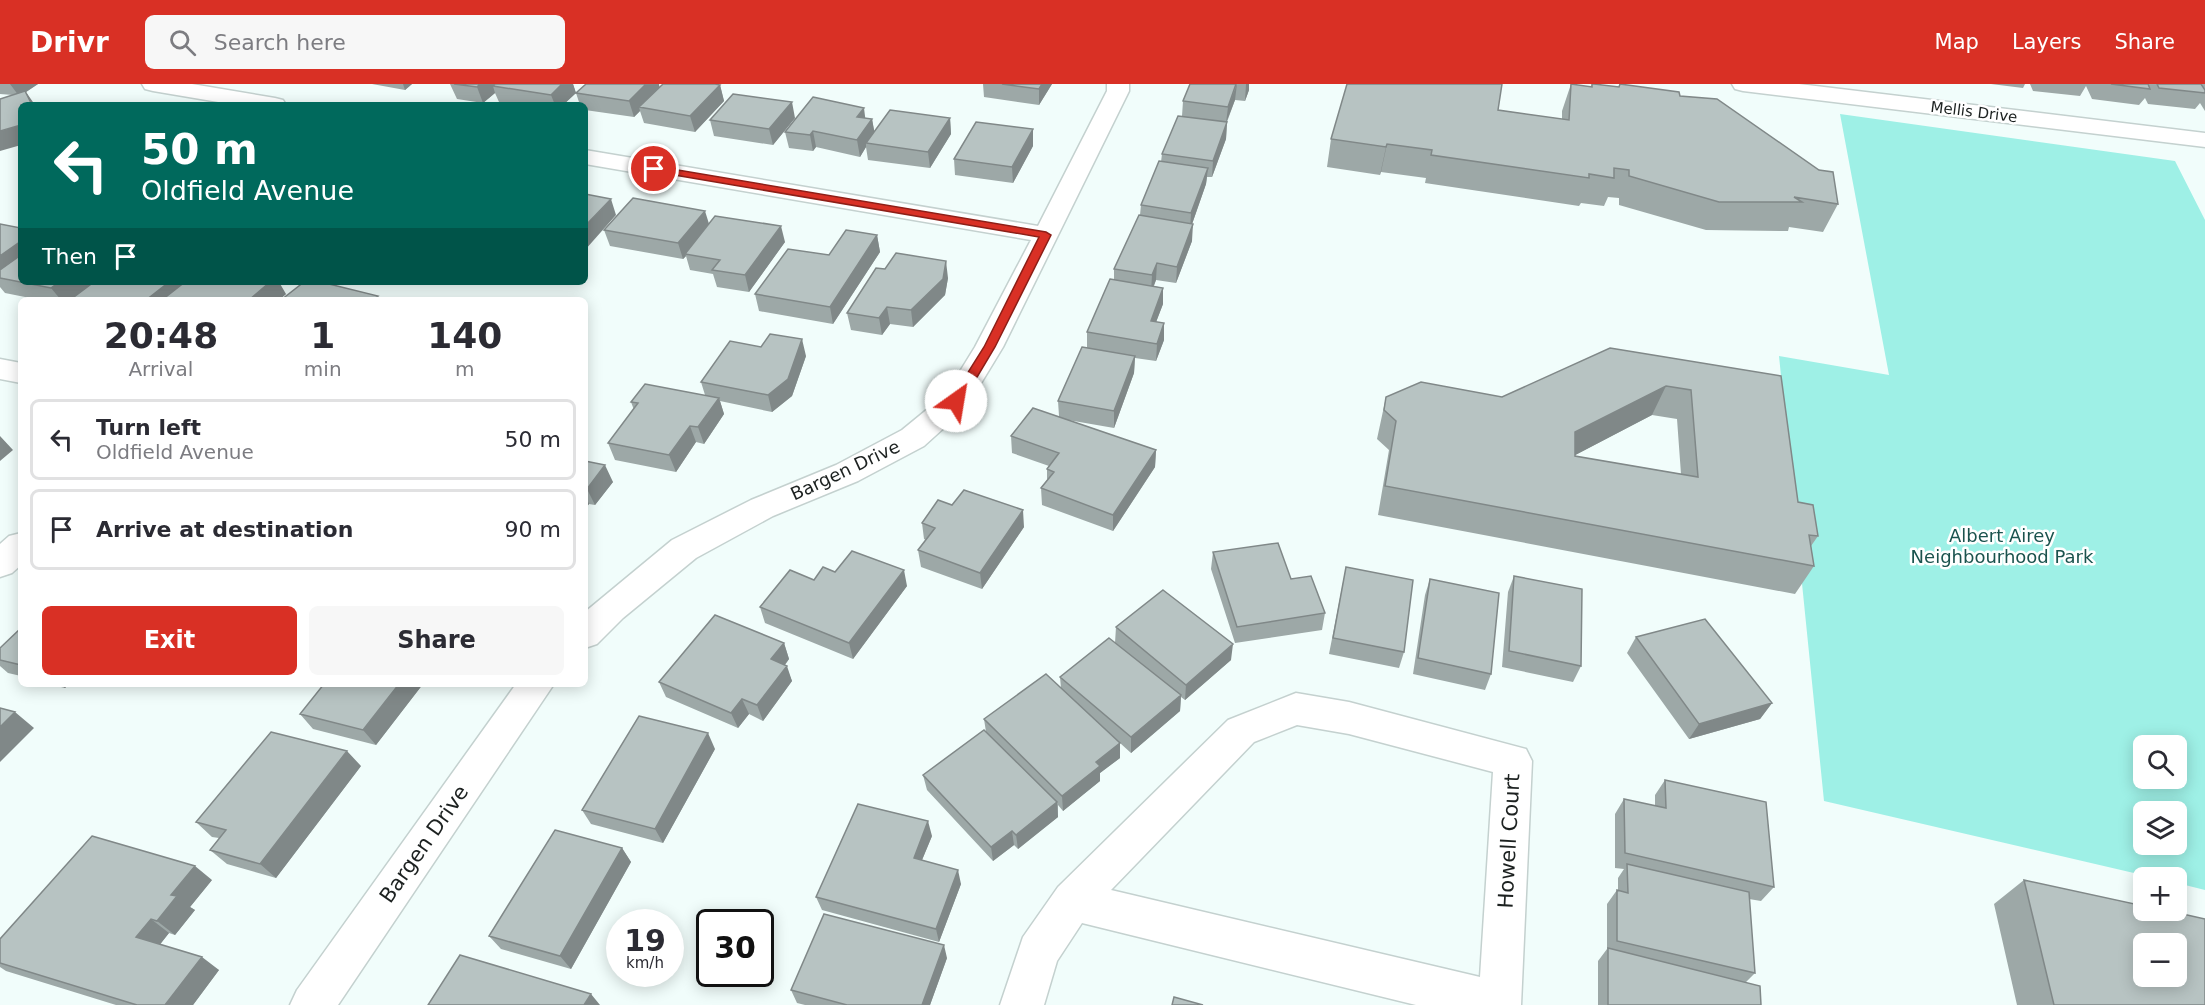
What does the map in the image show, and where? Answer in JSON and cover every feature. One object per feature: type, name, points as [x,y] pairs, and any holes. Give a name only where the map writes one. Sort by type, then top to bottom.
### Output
[{"type":"street","points":[[153,84],[258,102]]},
{"type":"street","name":"Bargen Drive","points":[[588,631],[611,608],[684,549],[762,508],[848,473],[913,438],[956,401],[989,347],[1093,144],[1118,91],[1118,84]]},
{"type":"street","name":"Mellis Drive","points":[[1743,84],[2205,140]]},
{"type":"street","points":[[588,159],[1046,235]]},
{"type":"street","points":[[0,369],[18,372]]},
{"type":"street","points":[[0,564],[18,548]]},
{"type":"street","name":"Bargen Drive","points":[[312,1005],[535,687]]},
{"type":"street","name":"Howell Court","points":[[1022,1005],[1038,952],[1073,901],[1241,731],[1296,709],[1349,718],[1513,761],[1500,1004],[1073,901]]},
{"type":"green space","name":"Albert Airey Neighbourhood Park","points":[[1840,114],[2175,161],[2205,220],[2205,890],[2187,886],[2187,867],[2133,867],[2133,873],[1824,801],[1779,356],[1889,375]]},
{"type":"building","points":[[454,84],[480,84],[477,87]]},
{"type":"building","points":[[495,84],[562,84],[551,95],[493,86]]},
{"type":"building","points":[[586,84],[646,84],[629,101],[576,93]]},
{"type":"building","points":[[663,84],[720,85],[690,116],[639,107]]},
{"type":"building","points":[[1002,84],[1042,84],[1039,89]]},
{"type":"building","points":[[1190,84],[1236,84],[1228,107],[1183,101]]},
{"type":"building","points":[[1347,84],[1502,84],[1498,110],[1569,120],[1571,84],[1619,87],[1620,84],[1679,92],[1680,96],[1717,99],[1819,170],[1833,172],[1838,204],[1794,197],[1802,202],[1719,202],[1629,176],[1629,170],[1614,168],[1614,178],[1589,174],[1589,178],[1431,155],[1432,150],[1387,144],[1386,147],[1331,139]]},
{"type":"building","points":[[2111,84],[2148,84],[2150,89]]},
{"type":"building","points":[[2157,84],[2201,84],[2205,93],[2159,88]]},
{"type":"building","points":[[25,91],[30,102],[18,102],[18,126],[0,131],[0,99]]},
{"type":"building","points":[[733,94],[792,102],[769,129],[710,120]]},
{"type":"building","points":[[813,97],[864,108],[857,117],[872,119],[857,140],[813,131],[810,135],[785,132]]},
{"type":"building","points":[[890,110],[950,118],[928,152],[866,143]]},
{"type":"building","points":[[1178,116],[1227,122],[1213,161],[1162,154]]},
{"type":"building","points":[[976,122],[1033,129],[1012,167],[954,159]]},
{"type":"building","points":[[1159,161],[1208,168],[1191,213],[1141,205]]},
{"type":"building","points":[[588,195],[611,199],[588,223]]},
{"type":"building","points":[[633,198],[705,211],[678,243],[604,230]]},
{"type":"building","points":[[1139,215],[1193,224],[1177,267],[1157,263],[1152,275],[1114,269]]},
{"type":"building","points":[[715,216],[781,226],[745,275],[712,270],[720,260],[685,254]]},
{"type":"building","points":[[0,224],[18,227],[18,243],[0,256]]},
{"type":"building","points":[[846,230],[877,235],[830,307],[755,294],[788,249],[829,255]]},
{"type":"building","points":[[896,253],[946,261],[943,279],[911,310],[887,307],[879,318],[847,313],[876,268],[885,269]]},
{"type":"building","points":[[18,257],[18,282],[0,278],[0,270]]},
{"type":"building","points":[[1110,279],[1163,288],[1151,321],[1164,323],[1157,344],[1087,332]]},
{"type":"building","points":[[36,285],[55,285],[51,288]]},
{"type":"building","points":[[90,285],[165,285],[150,297],[74,297]]},
{"type":"building","points":[[181,285],[266,285],[252,297],[166,297]]},
{"type":"building","points":[[300,285],[333,285],[378,296],[377,297],[285,297]]},
{"type":"building","points":[[770,334],[802,339],[788,379],[768,395],[701,382],[730,341],[761,347]]},
{"type":"building","points":[[1082,347],[1135,356],[1114,411],[1058,401]]},
{"type":"building","points":[[1610,348],[1781,376],[1798,502],[1813,505],[1818,536],[1809,535],[1814,566],[1385,486],[1396,421],[1384,410],[1386,397],[1421,382],[1502,397]],"holes":[[[1666,386],[1691,390],[1698,477],[1575,456],[1575,432]]]},
{"type":"building","points":[[645,384],[719,398],[698,427],[690,426],[669,455],[608,443],[638,403],[631,402]]},
{"type":"building","points":[[1033,408],[1156,450],[1113,515],[1041,488],[1054,472],[1047,469],[1059,453],[1011,436]]},
{"type":"building","points":[[588,462],[605,465],[588,488]]},
{"type":"building","points":[[964,490],[1023,510],[980,573],[918,550],[935,528],[922,523],[938,500],[952,505]]},
{"type":"building","points":[[1278,543],[1291,579],[1311,576],[1325,613],[1237,627],[1213,552]]},
{"type":"building","points":[[852,551],[904,570],[849,643],[760,607],[790,570],[814,580],[823,567],[835,572]]},
{"type":"building","points":[[1346,567],[1413,580],[1404,652],[1333,638]]},
{"type":"building","points":[[1514,576],[1582,589],[1581,666],[1509,651]]},
{"type":"building","points":[[1430,579],[1499,593],[1491,674],[1418,658]]},
{"type":"building","points":[[1163,590],[1233,644],[1186,685],[1116,627]]},
{"type":"building","points":[[715,615],[784,643],[771,659],[787,666],[757,705],[742,699],[731,713],[659,682]]},
{"type":"building","points":[[1705,619],[1772,703],[1699,724],[1636,637]]},
{"type":"building","points":[[18,631],[18,664],[0,660],[0,648]]},
{"type":"building","points":[[1109,638],[1181,695],[1131,737],[1060,677]]},
{"type":"building","points":[[1046,674],[1120,743],[1096,762],[1100,766],[1062,796],[984,719]]},
{"type":"building","points":[[322,687],[397,687],[363,730],[300,714]]},
{"type":"building","points":[[0,708],[15,712],[0,727]]},
{"type":"building","points":[[639,716],[708,733],[655,829],[582,810]]},
{"type":"building","points":[[984,730],[1057,802],[1016,835],[1012,831],[991,847],[923,775]]},
{"type":"building","points":[[271,732],[347,751],[260,864],[210,850],[226,830],[196,822]]},
{"type":"building","points":[[1665,780],[1766,802],[1774,887],[1625,853],[1624,799],[1666,808]]},
{"type":"building","points":[[858,804],[928,821],[914,858],[958,870],[936,929],[816,897]]},
{"type":"building","points":[[555,830],[622,848],[560,956],[489,936]]},
{"type":"building","points":[[92,836],[195,866],[171,895],[177,896],[157,921],[151,919],[136,937],[202,957],[165,1005],[137,1005],[0,963],[0,939]]},
{"type":"building","points":[[1627,864],[1749,892],[1755,973],[1617,941],[1617,890],[1628,893]]},
{"type":"building","points":[[2024,880],[2133,904],[2133,921],[2187,921],[2187,915],[2205,919],[2205,1005],[2054,1005]]},
{"type":"building","points":[[824,914],[944,945],[922,1005],[847,1005],[791,990]]},
{"type":"building","points":[[1608,948],[1760,986],[1761,1005],[1608,1005]]},
{"type":"building","points":[[460,955],[591,994],[584,1005],[428,1005]]},
{"type":"building","points":[[1174,997],[1203,1005],[1172,1005]]},
{"type":"route","points":[[654,169],[1046,235],[989,347],[956,401]]}]
